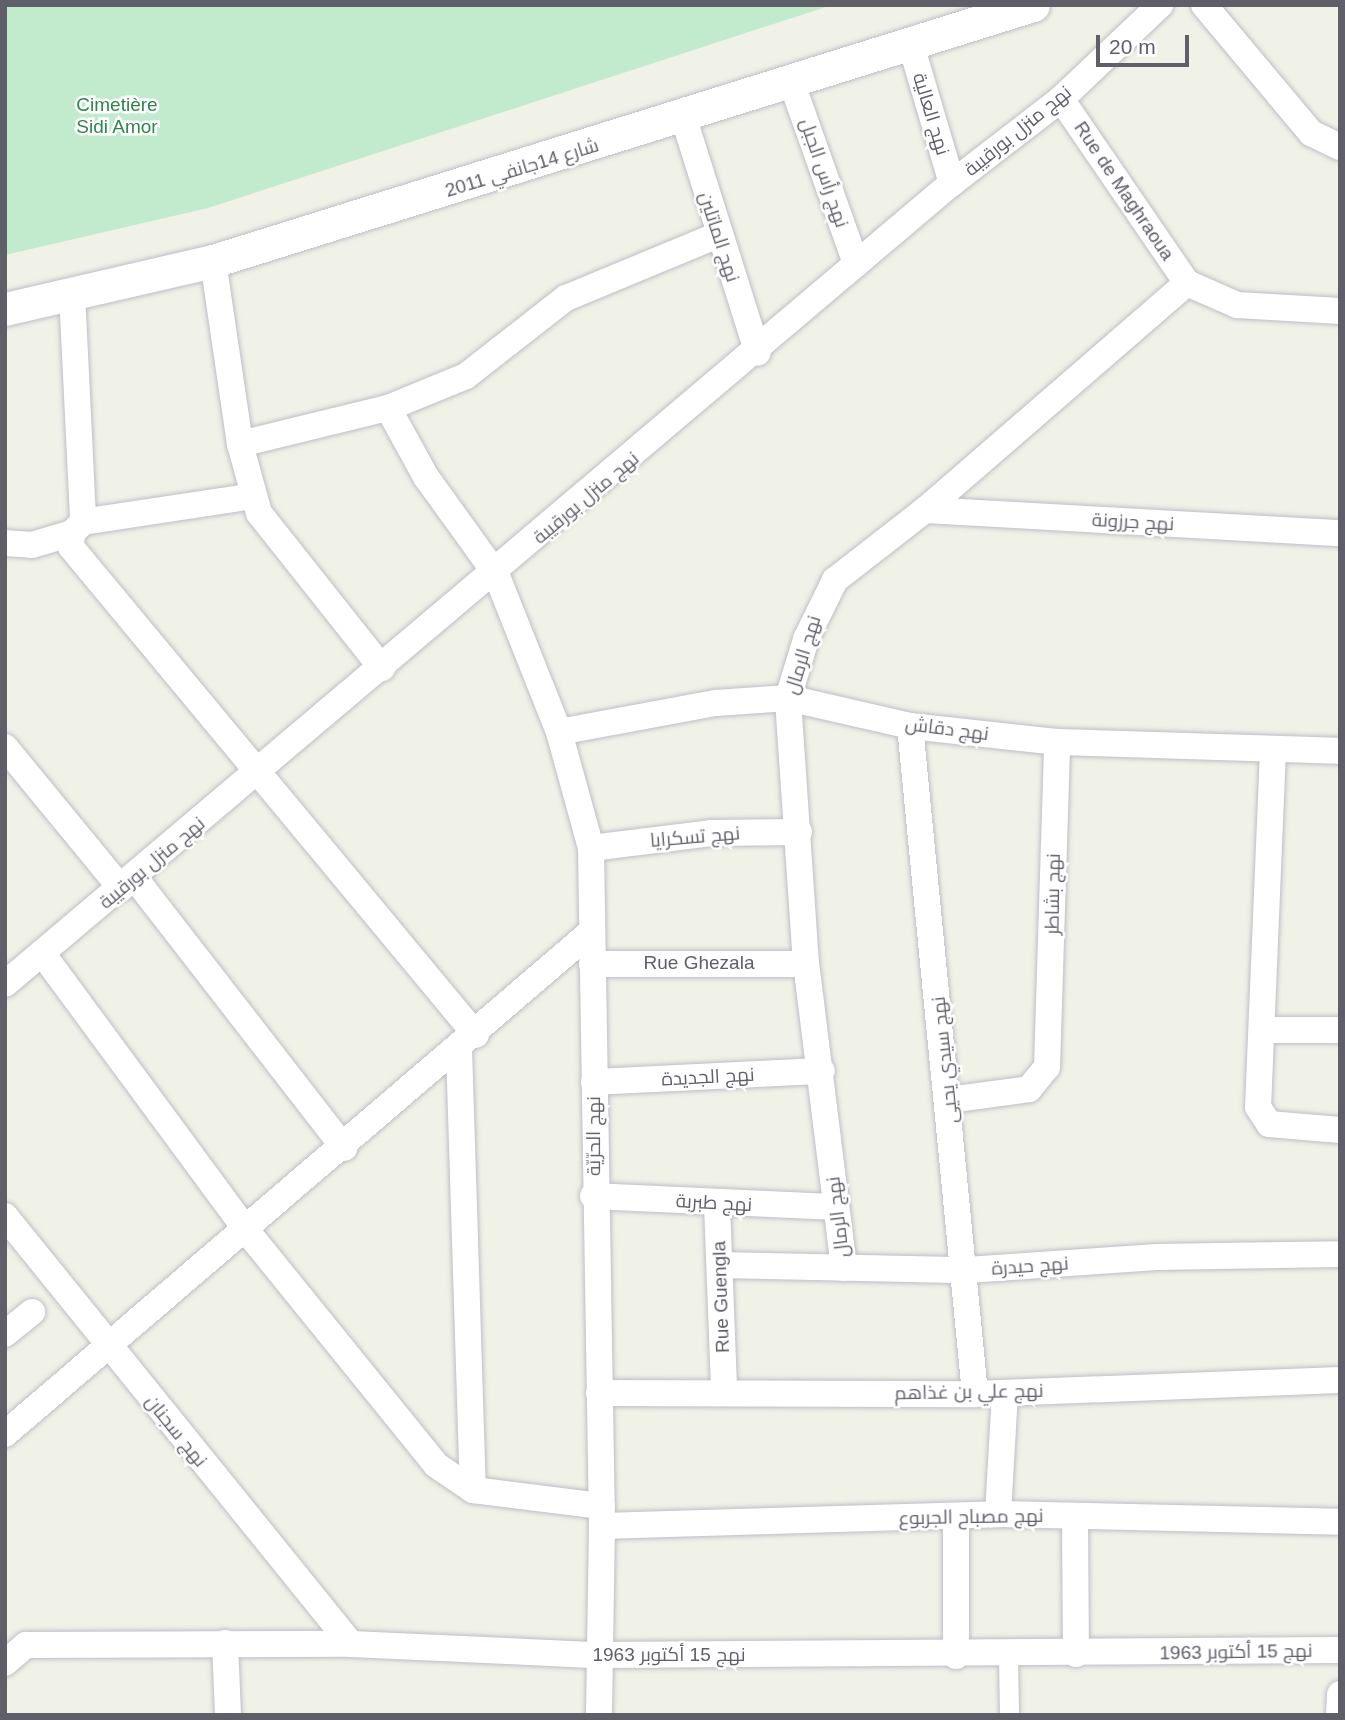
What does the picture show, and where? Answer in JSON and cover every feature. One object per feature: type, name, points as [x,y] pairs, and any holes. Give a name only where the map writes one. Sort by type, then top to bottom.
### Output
[{"type":"street","name":"شارع 14جانفي 2011","points":[[5,309],[213,261],[684,119],[792,81],[1033,5]]},
{"type":"street","name":"نهج منزل بورقيبة","points":[[5,984],[258,776],[382,668],[758,353],[856,264],[953,183],[1061,99],[1160,5]]},
{"type":"street","points":[[1204,5],[1311,133],[1340,147]]},
{"type":"street","name":"نهج العالية","points":[[911,45],[953,183]]},
{"type":"street","name":"نهج رأس الجبل","points":[[792,81],[856,264]]},
{"type":"street","name":"Rue de Maghraoua","points":[[1061,99],[1187,282]]},
{"type":"street","name":"نهج الماتلين","points":[[684,119],[716,236],[758,353]]},
{"type":"street","points":[[240,444],[388,408],[466,376],[566,298],[716,236]]},
{"type":"street","points":[[213,261],[240,444],[254,496],[276,537],[382,668]]},
{"type":"street","points":[[1187,282],[1237,305],[1340,311]]},
{"type":"street","name":"نهج الرمال","points":[[844,1268],[822,1071],[806,964],[788,698],[817,607],[835,580],[925,510],[1187,282]]},
{"type":"street","points":[[72,293],[78,528],[71,547],[258,776],[467,1042],[473,1490]]},
{"type":"street","name":"نهج الحرّيّة","points":[[388,408],[426,477],[496,574],[559,732],[591,848],[593,1196],[602,1516],[597,1655],[598,1715]]},
{"type":"street","points":[[5,543],[32,545],[78,528],[254,496]]},
{"type":"street","name":"نهج جرزونة","points":[[925,510],[1340,533]]},
{"type":"street","name":"نهج دقاش","points":[[559,732],[716,703],[788,698],[910,726],[1057,742],[1340,751]]},
{"type":"street","name":"نهج سيدي يحيى","points":[[910,726],[967,1270],[975,1394]]},
{"type":"street","name":"نهج بشاطر","points":[[949,1100],[1029,1089],[1042,1080],[1050,1047],[1057,742]]},
{"type":"street","points":[[5,747],[127,882],[344,1148]]},
{"type":"street","points":[[1273,750],[1262,1117],[1282,1126],[1340,1130]]},
{"type":"street","name":"نهج تسكرايا","points":[[591,848],[711,833],[799,832]]},
{"type":"street","points":[[5,1434],[344,1148],[591,932]]},
{"type":"street","points":[[42,953],[246,1230],[436,1465],[473,1490]]},
{"type":"street","name":"Rue Ghezala","points":[[592,964],[806,964]]},
{"type":"street","points":[[1264,1030],[1340,1030]]},
{"type":"street","name":"نهج الجديدة","points":[[594,1082],[822,1071]]},
{"type":"street","name":"نهج طبربة","points":[[593,1196],[717,1205],[836,1207]]},
{"type":"street","name":"Rue Guengla","points":[[717,1205],[724,1390]]},
{"type":"street","name":"نهج سجنان","points":[[5,1216],[107,1346],[351,1644]]},
{"type":"street","name":"نهج حيدرة","points":[[720,1265],[967,1270],[1157,1257],[1340,1254]]},
{"type":"street","points":[[5,1334],[32,1312]]},
{"type":"street","name":"نهج علي بن غذاهم","points":[[599,1393],[724,1390],[975,1394],[1340,1380]]},
{"type":"street","points":[[998,1514],[1005,1393]]},
{"type":"street","name":"نهج مصباح الجربوع","points":[[473,1490],[602,1516],[998,1514],[1340,1522]]},
{"type":"street","points":[[956,1516],[956,1656]]},
{"type":"street","points":[[1076,1516],[1076,1654]]},
{"type":"street","points":[[225,1643],[228,1715]]},
{"type":"street","name":"نهج 15 أكتوبر 1963","points":[[5,1664],[26,1645],[351,1644],[597,1655],[1007,1656],[1340,1650]]},
{"type":"street","points":[[1007,1656],[1009,1715]]},
{"type":"street","points":[[1339,1715],[1340,1694]]},
{"type":"green space","name":"Cimetière Sidi Amor","points":[[5,5],[832,5],[208,208],[5,255]]}]
